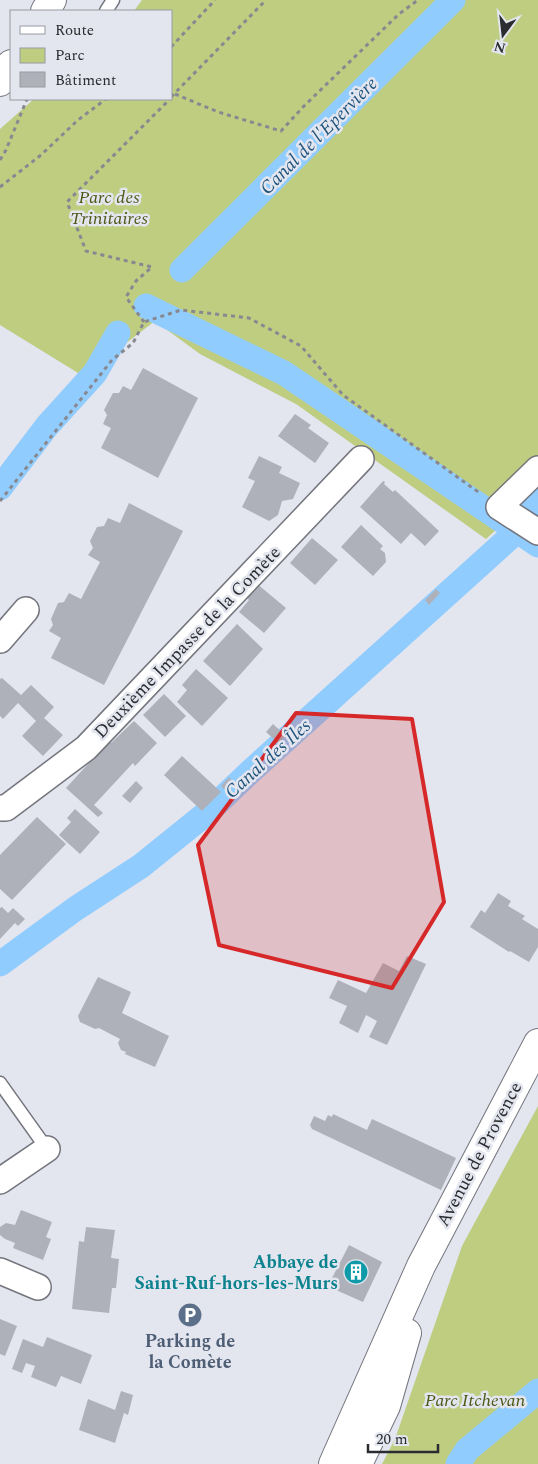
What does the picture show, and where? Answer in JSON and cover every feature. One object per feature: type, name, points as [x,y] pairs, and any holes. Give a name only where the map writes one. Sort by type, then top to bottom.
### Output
[{"type":"main road","name":"Avenue de Provence","points":[[333,1464],[421,1266],[538,1043]]},
{"type":"main road","name":"Avenue de Provence","points":[[358,1464],[386,1406],[409,1328],[421,1266]]},
{"type":"street","name":"Deuxième Impasse de la Comète","points":[[0,808],[6,808],[86,748],[362,459]]},
{"type":"street","points":[[538,469],[499,507],[538,532]]},
{"type":"street","points":[[0,640],[26,610]]},
{"type":"street","points":[[0,1181],[47,1149]]},
{"type":"street","points":[[0,1270],[38,1287]]},
{"type":"lane","points":[[0,1083],[47,1149]]},
{"type":"path","points":[[172,46],[215,0]]},
{"type":"path","points":[[172,96],[266,0]]},
{"type":"path","points":[[175,94],[218,112],[281,131],[304,106],[399,14],[418,0]]},
{"type":"path","points":[[0,160],[27,100]]},
{"type":"path","points":[[0,187],[40,155],[78,120],[105,100]]},
{"type":"path","points":[[144,322],[126,297],[136,280],[152,267],[86,252],[67,202],[168,100]]},
{"type":"path","points":[[0,501],[112,360],[133,343],[144,322],[181,310],[249,318],[302,346],[343,395],[499,507]]},
{"type":"highlighted area","points":[[296,713],[412,719],[444,902],[392,988],[219,945],[198,845]]},
{"type":"green space","name":"Parc des Trinitaires","points":[[142,0],[538,0],[538,513],[524,504],[486,539],[296,404],[200,354],[155,321],[83,376],[0,325],[0,129],[33,100],[172,100],[172,10],[135,10]]},
{"type":"green space","name":"Parc Itchevan","points":[[538,1106],[538,1464],[382,1464],[395,1439],[462,1246]]},
{"type":"building","points":[[143,368],[198,398],[158,478],[101,448],[111,428],[103,424],[107,415],[104,410],[113,393],[119,393],[123,386],[131,390]]},
{"type":"building","points":[[295,414],[311,425],[308,428],[329,443],[315,463],[278,436]]},
{"type":"building","points":[[259,456],[282,467],[279,473],[300,483],[293,499],[282,501],[278,515],[269,521],[242,507],[255,481],[248,478]]},
{"type":"building","points":[[383,481],[385,482],[384,484],[393,492],[395,490],[439,531],[425,546],[411,533],[401,544],[360,507]]},
{"type":"building","points":[[129,503],[183,531],[104,685],[51,658],[61,638],[49,631],[53,625],[51,619],[58,603],[64,602],[69,593],[81,599],[100,562],[88,555],[93,548],[90,541],[97,527],[104,526],[108,518],[120,523]]},
{"type":"building","points":[[361,525],[383,546],[380,549],[385,553],[386,562],[373,576],[341,547]]},
{"type":"building","points":[[312,538],[338,560],[315,585],[290,563]]},
{"type":"building","points":[[256,583],[286,608],[264,633],[239,612],[249,600],[244,596]]},
{"type":"building","points":[[436,589],[440,593],[429,605],[425,600]]},
{"type":"building","points":[[237,624],[263,649],[230,686],[203,661]]},
{"type":"building","points":[[196,669],[228,698],[202,726],[177,702],[187,690],[182,685]]},
{"type":"building","points":[[2,678],[21,695],[31,685],[54,707],[44,718],[63,735],[43,756],[22,736],[36,721],[18,703],[3,719],[0,716],[0,679]]},
{"type":"building","points":[[164,694],[186,716],[165,737],[143,715]]},
{"type":"building","points":[[134,721],[157,743],[135,766],[133,763],[94,805],[103,813],[98,817],[66,788],[109,741],[111,743]]},
{"type":"building","points":[[273,724],[286,736],[278,743],[266,732]]},
{"type":"building","points":[[182,756],[221,792],[202,811],[164,775]]},
{"type":"building","points":[[229,777],[233,782],[224,789],[221,786]]},
{"type":"building","points":[[136,781],[143,788],[130,803],[122,796]]},
{"type":"building","points":[[75,809],[100,832],[80,854],[59,835],[71,822],[67,818]]},
{"type":"building","points":[[37,817],[66,844],[12,900],[0,889],[0,855]]},
{"type":"building","points":[[498,893],[511,901],[508,906],[525,916],[522,919],[538,929],[538,947],[529,962],[509,952],[470,927],[481,910],[485,913]]},
{"type":"building","points":[[2,907],[8,913],[13,908],[25,919],[18,926],[15,923],[0,939],[0,908]]},
{"type":"building","points":[[407,956],[426,964],[387,1045],[369,1037],[377,1021],[366,1015],[358,1033],[339,1023],[347,1006],[329,998],[338,980],[366,993],[383,963],[399,971]]},
{"type":"building","points":[[98,977],[131,992],[122,1013],[169,1036],[155,1067],[125,1054],[126,1052],[121,1050],[118,1043],[120,1039],[99,1028],[95,1029],[80,1022],[78,1016]]},
{"type":"building","points":[[333,1114],[367,1130],[372,1119],[456,1158],[441,1190],[312,1129],[310,1125],[314,1116],[325,1121],[328,1115],[332,1117]]},
{"type":"building","points":[[21,1210],[52,1222],[46,1237],[51,1239],[43,1260],[13,1248],[15,1243],[0,1235],[0,1227],[6,1223],[15,1225]]},
{"type":"building","points":[[86,1227],[115,1230],[111,1258],[119,1259],[116,1288],[112,1288],[109,1313],[72,1309],[79,1241],[84,1242]]},
{"type":"building","name":"Abbaye de Saint-Ruf-hors-les-Murs","points":[[349,1245],[382,1262],[363,1302],[336,1290],[338,1285],[330,1282]]},
{"type":"building","points":[[0,1319],[17,1326],[5,1356],[0,1354]]},
{"type":"building","points":[[47,1337],[92,1355],[81,1384],[61,1376],[56,1387],[31,1377],[35,1366],[26,1363],[22,1373],[12,1369],[23,1339],[43,1347]]},
{"type":"building","points":[[121,1391],[133,1395],[128,1415],[124,1413],[115,1443],[79,1430],[88,1399],[115,1410]]},
{"type":"waterway","name":"Canal de l'Epervière","points":[[182,270],[453,0]]},
{"type":"waterway","points":[[146,306],[284,373],[538,545]]},
{"type":"waterway","name":"Canal de l'Epervière","points":[[0,488],[47,426],[95,373],[118,333]]},
{"type":"waterway","name":"Canal des Îles","points":[[528,519],[525,497],[538,483]]},
{"type":"waterway","name":"Canal des Îles","points":[[0,964],[75,909],[141,866],[208,812],[517,531]]},
{"type":"waterway","points":[[458,1464],[467,1450],[538,1391]]},
{"type":"place","name":"Abbaye de Saint-Ruf-hors-les-Murs","points":[[356,1272]]},
{"type":"place","name":"Parking de la Comète","points":[[190,1315]]}]
